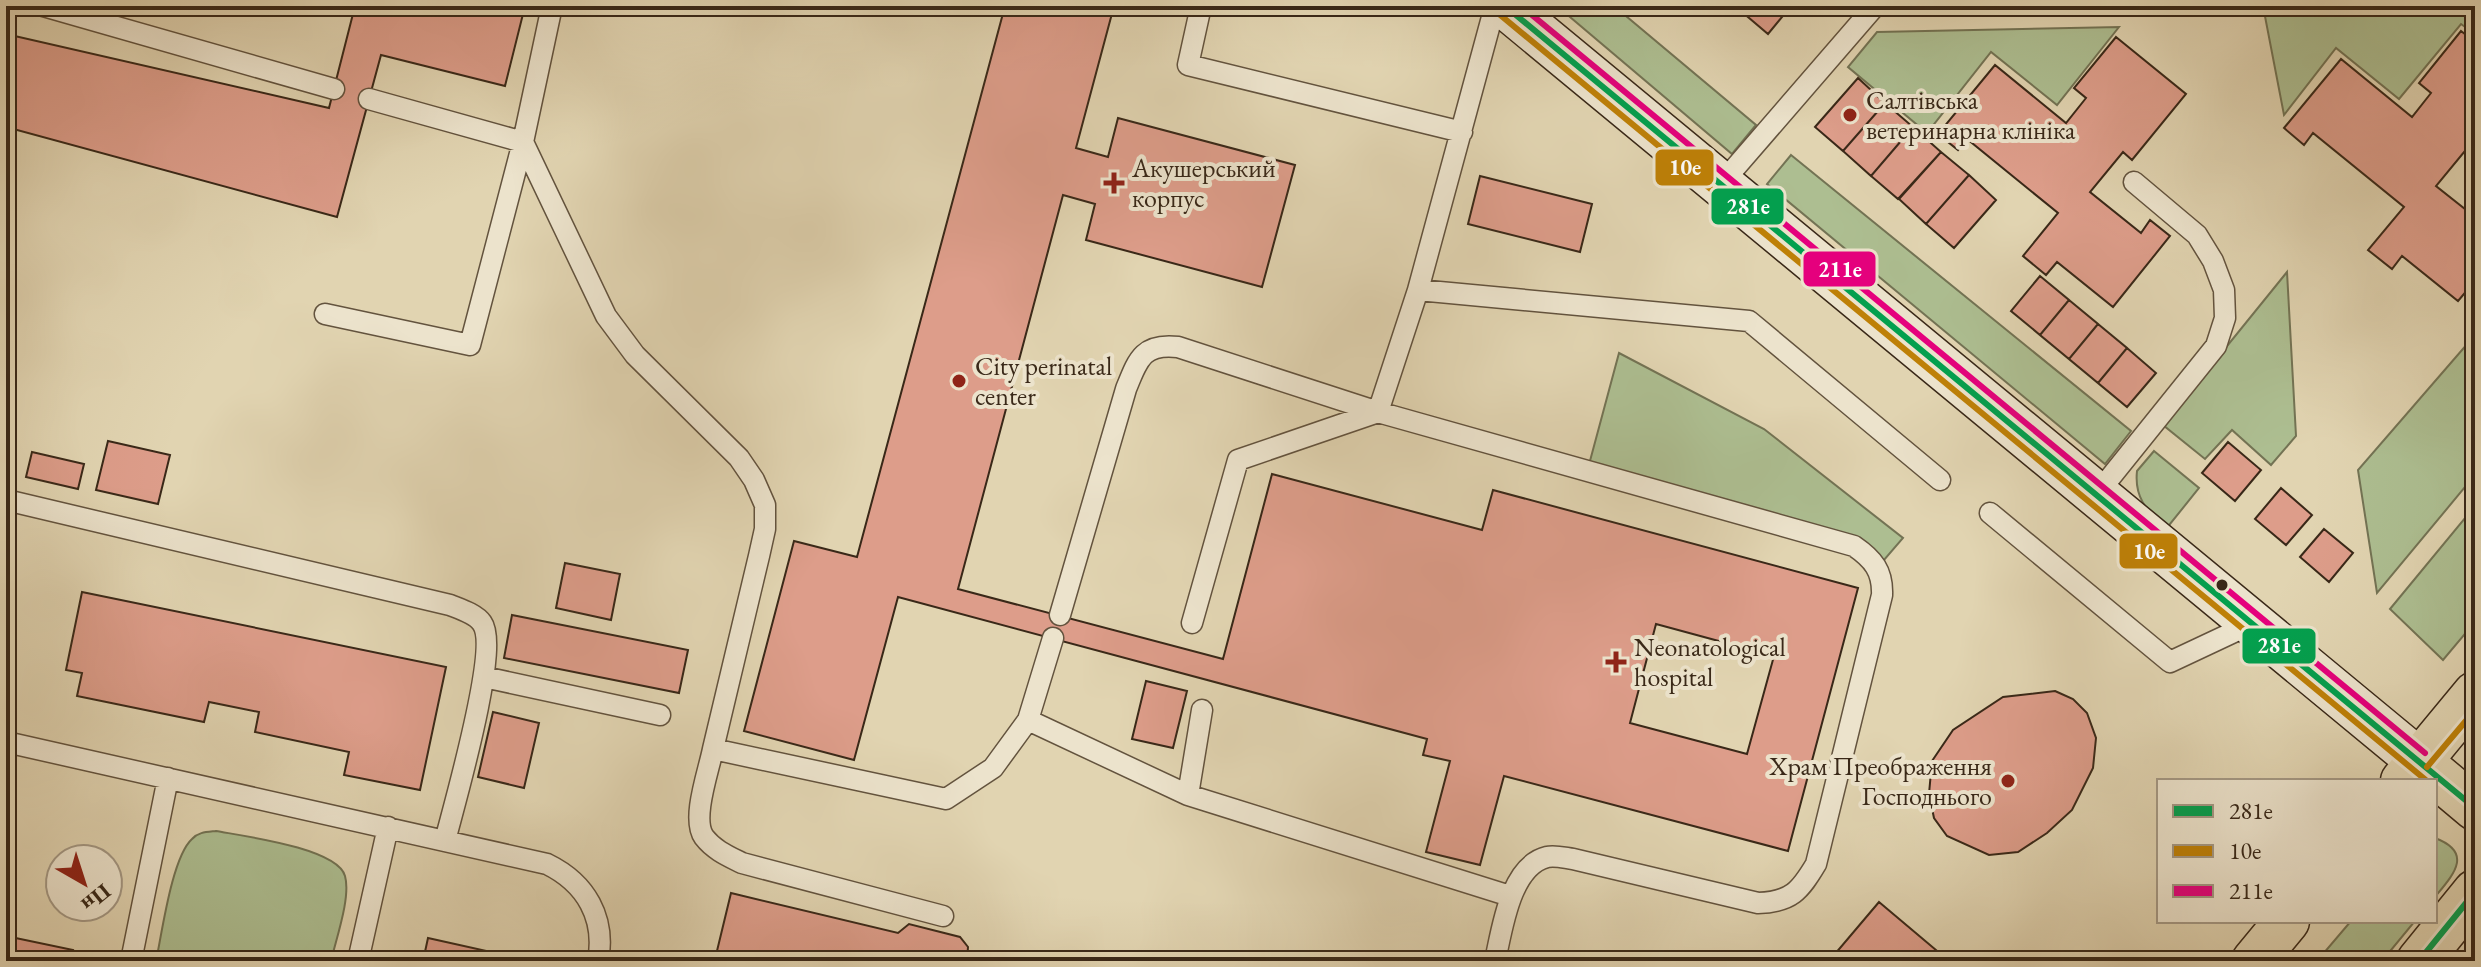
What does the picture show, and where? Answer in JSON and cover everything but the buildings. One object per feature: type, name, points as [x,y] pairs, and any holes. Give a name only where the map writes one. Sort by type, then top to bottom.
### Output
[{"type":"main road","points":[[2411,771],[2475,694]]},
{"type":"main road","points":[[2437,786],[2475,808]]},
{"type":"main road","points":[[2419,961],[2475,892]]},
{"type":"main road","points":[[2254,961],[2285,923]]},
{"type":"street","points":[[1505,6],[2253,623],[2411,771]]},
{"type":"lane","points":[[43,6],[68,9],[334,89]]},
{"type":"lane","points":[[325,314],[470,345],[523,142],[552,6]]},
{"type":"lane","points":[[1201,6],[1188,65],[1462,132]]},
{"type":"lane","points":[[1378,412],[1418,290],[1495,6]]},
{"type":"lane","points":[[1721,184],[1875,6]]},
{"type":"lane","points":[[369,99],[523,142],[606,316],[635,355],[739,458],[754,480],[765,505],[765,529],[699,811],[702,835],[717,850],[742,863],[943,916]]},
{"type":"lane","points":[[2097,494],[2216,346],[2225,318],[2224,290],[2213,261],[2197,235],[2134,182]]},
{"type":"lane","points":[[1418,290],[1749,321],[1940,480]]},
{"type":"lane","points":[[1060,615],[1136,363],[1151,347],[1164,345],[1378,412],[1854,546],[1868,555],[1878,567],[1882,595],[1816,864],[1805,882],[1791,896],[1775,902],[1758,903],[1558,857],[1536,862],[1510,896],[1495,961]]},
{"type":"lane","points":[[1192,623],[1238,460],[1378,412]]},
{"type":"lane","points":[[6,500],[450,605],[483,623],[488,641],[484,677],[445,841]]},
{"type":"lane","points":[[1990,513],[2170,662],[2253,623]]},
{"type":"lane","points":[[713,749],[946,799],[993,768],[1028,720],[1053,638]]},
{"type":"lane","points":[[484,677],[660,715]]},
{"type":"lane","points":[[1188,795],[1202,710]]},
{"type":"lane","points":[[1028,720],[1188,795],[1510,896]]},
{"type":"lane","points":[[6,742],[547,864],[570,877],[588,896],[598,922],[598,961]]},
{"type":"lane","points":[[131,961],[168,778]]},
{"type":"lane","points":[[358,961],[388,827]]},
{"type":"green space","points":[[1557,6],[1614,6],[1756,125],[1732,154]]},
{"type":"green space","points":[[2263,6],[2475,6],[2475,34],[2461,24],[2399,99],[2336,48],[2284,115]]},
{"type":"green space","points":[[2119,27],[2057,105],[1991,52],[1927,133],[1848,67],[1877,32]]},
{"type":"green space","points":[[1791,155],[2131,431],[2105,464],[1767,184]]},
{"type":"green space","points":[[2287,272],[2296,436],[2271,465],[2232,430],[2205,459],[2163,425]]},
{"type":"green space","points":[[2475,335],[2475,475],[2377,593],[2358,470]]},
{"type":"green space","points":[[1619,353],[1764,429],[1903,538],[1878,567],[1868,555],[1587,472]]},
{"type":"green space","points":[[2154,451],[2199,488],[2166,529],[2148,510],[2138,489],[2137,471]]},
{"type":"green space","points":[[2475,506],[2475,622],[2443,660],[2390,609]]},
{"type":"green space","points":[[216,831],[288,845],[338,866],[345,876],[346,895],[331,961],[156,961],[173,878],[185,848],[197,835]]},
{"type":"green space","points":[[2437,839],[2447,844],[2457,858],[2448,881],[2437,895]]},
{"type":"green space","points":[[2349,923],[2413,923],[2382,961],[2317,961]]},
{"type":"transit line","name":"281е","points":[[1505,6],[2475,808]]},
{"type":"transit line","name":"211е","points":[[1521,6],[2425,753]]},
{"type":"transit line","name":"10е","points":[[1499,14],[2425,779]]},
{"type":"transit line","name":"10е","points":[[2427,767],[2475,710]]},
{"type":"transit line","name":"281е","points":[[2419,961],[2475,892]]},
{"type":"place","name":"Салтівська ветеринарна клініка","points":[[1850,115]]},
{"type":"place","name":"Акушерський корпус","points":[[1114,183]]},
{"type":"place","name":"City perinatal center","points":[[959,381]]},
{"type":"place","name":"Neonatological hospital","points":[[1616,662]]},
{"type":"place","name":"Храм Преображення Господнього","points":[[2008,781]]}]
